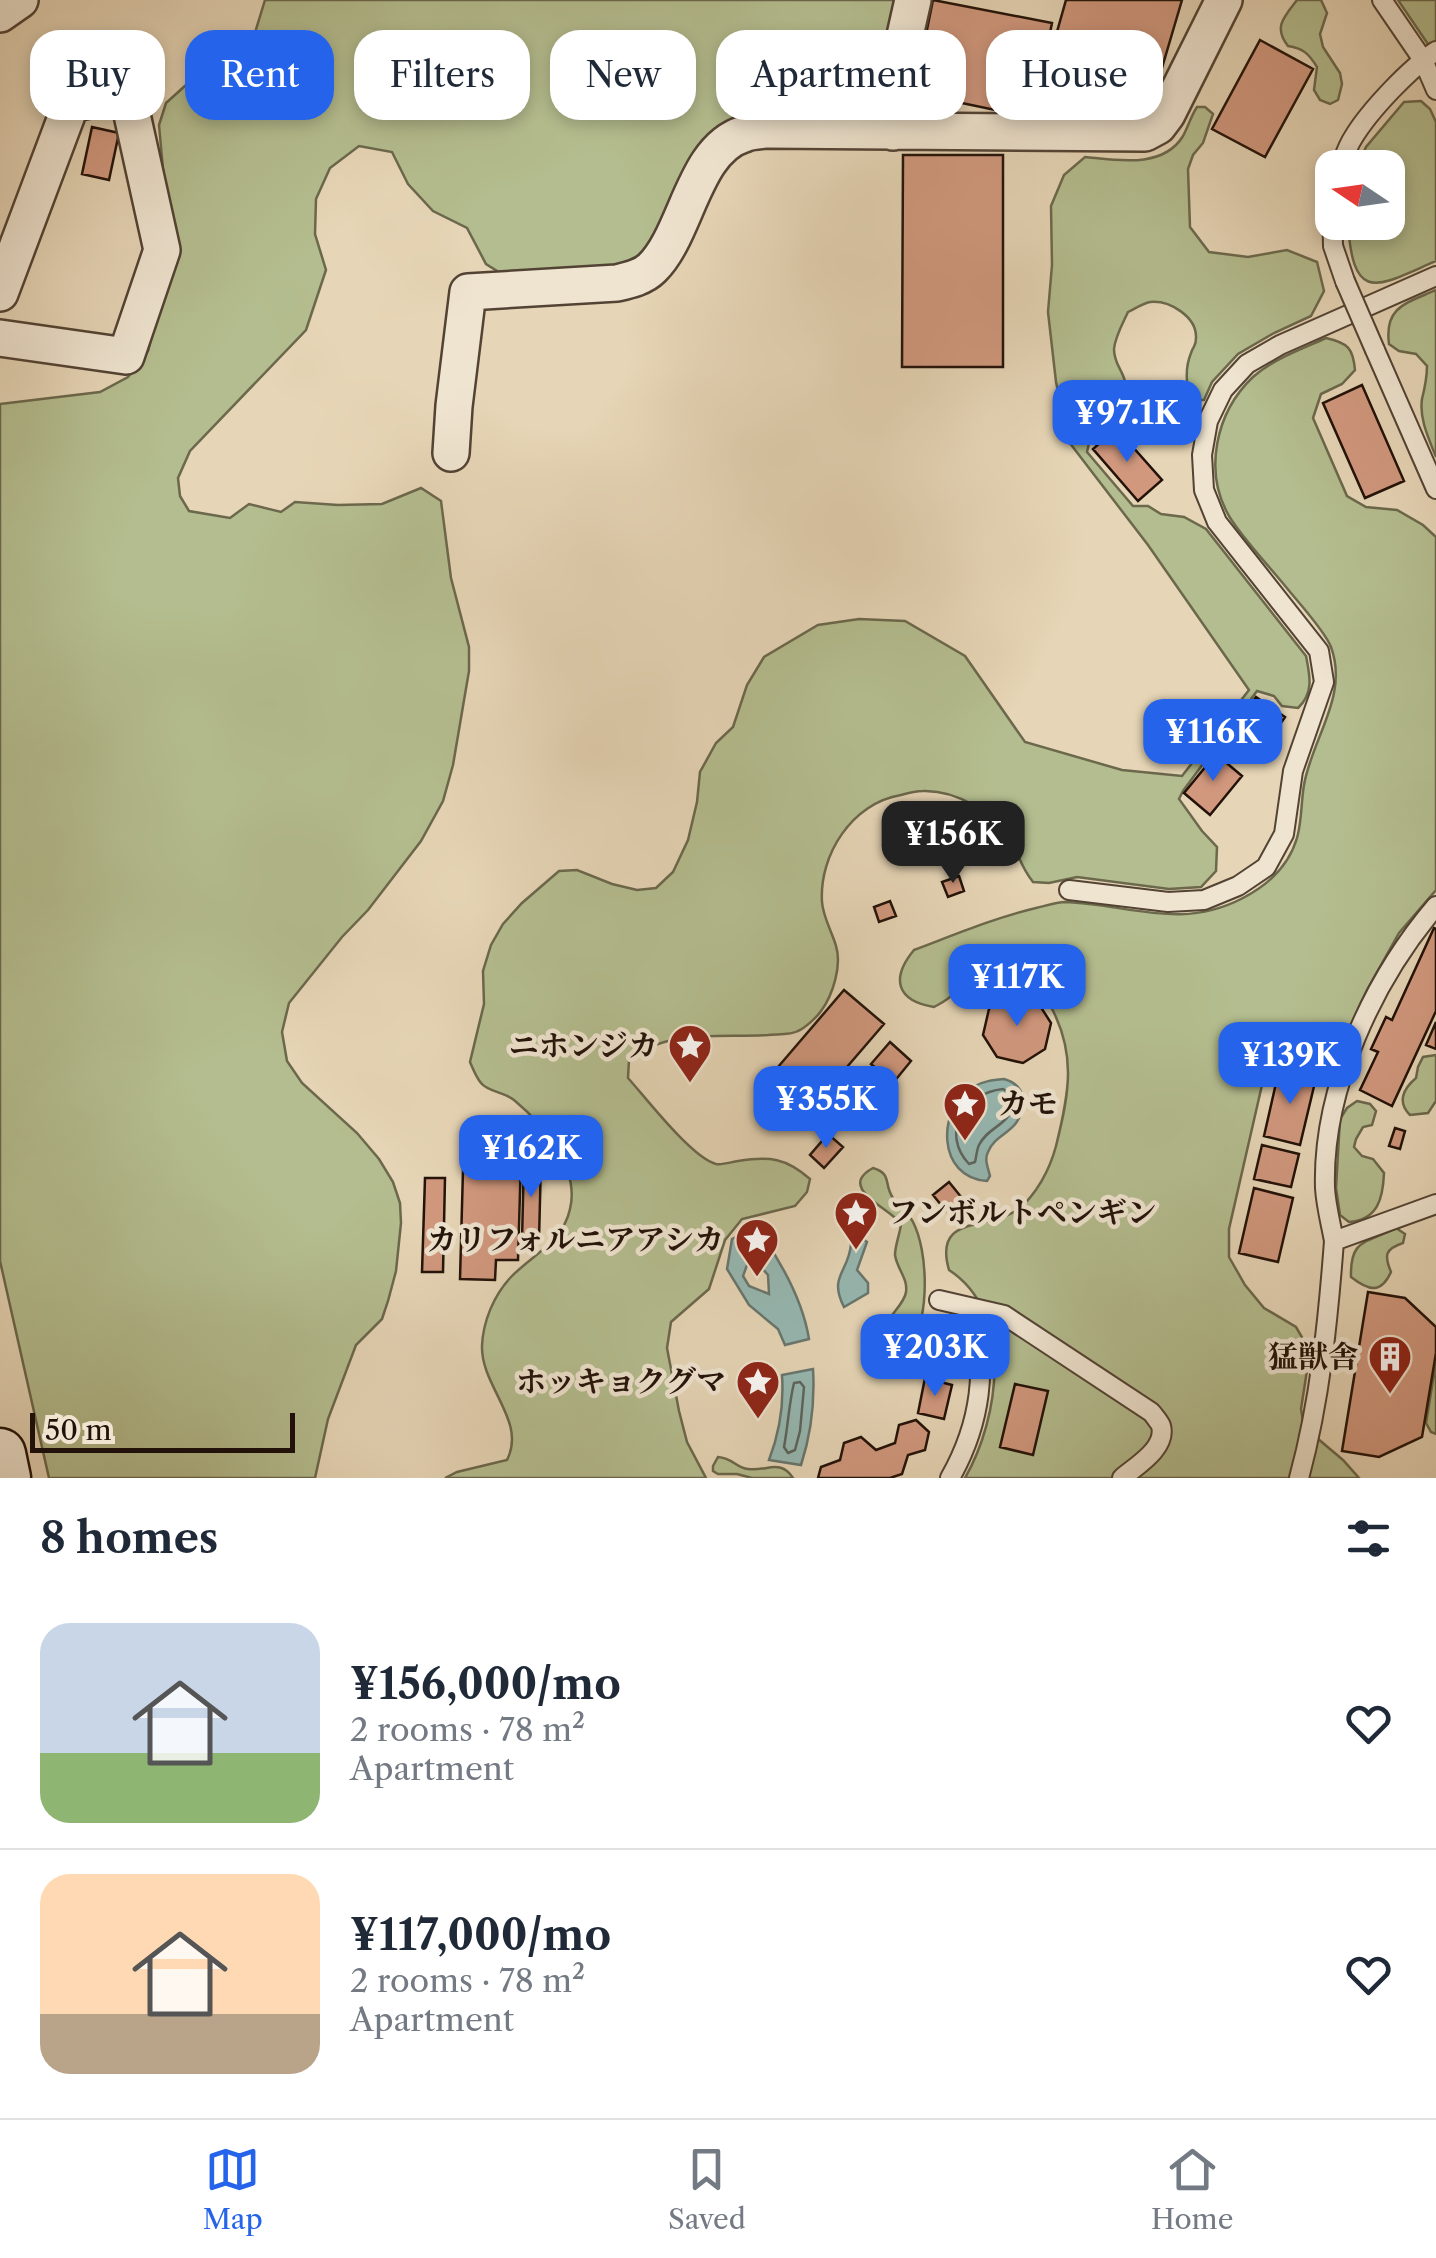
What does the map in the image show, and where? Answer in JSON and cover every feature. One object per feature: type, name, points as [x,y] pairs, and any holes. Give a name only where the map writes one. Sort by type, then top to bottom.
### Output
[{"type":"main road","points":[[0,1454],[6,1478]]},
{"type":"street","points":[[0,14],[20,0]]},
{"type":"street","points":[[893,132],[893,90],[913,0]]},
{"type":"street","points":[[451,453],[468,292],[617,284],[636,279],[664,253],[704,169],[720,148],[742,134],[768,130],[1145,133],[1158,126],[1167,114],[1224,0]]},
{"type":"street","points":[[0,292],[71,104],[126,92],[162,250],[126,356],[0,338]]},
{"type":"lane","points":[[1382,0],[1429,55],[1436,90]]},
{"type":"lane","points":[[1347,150],[1363,124],[1429,55]]},
{"type":"lane","points":[[1334,240],[1345,281],[1436,489]]},
{"type":"lane","points":[[1069,890],[1168,902],[1204,900],[1238,886],[1266,866],[1284,834],[1293,771],[1324,682],[1319,651],[1217,522],[1204,490],[1202,456],[1208,421],[1223,390],[1247,364],[1280,344],[1436,276]]},
{"type":"lane","points":[[1299,1478],[1310,1436],[1328,1319],[1334,1242],[1326,1188],[1330,1118],[1340,1075],[1377,994],[1408,939],[1436,906]]},
{"type":"lane","points":[[1334,1242],[1436,1204]]},
{"type":"lane","points":[[939,1300],[1004,1315],[1151,1412],[1161,1424],[1160,1441],[1151,1454],[1122,1478]]},
{"type":"lane","points":[[950,1478],[963,1456],[976,1415],[982,1372],[977,1330],[969,1307]]},
{"type":"green space","points":[[265,0],[897,0],[891,30],[716,30],[716,120],[792,120],[753,122],[671,228],[625,268],[510,279],[486,264],[467,228],[433,211],[408,184],[392,152],[359,146],[330,168],[316,199],[315,234],[326,270],[306,330],[190,451],[178,478],[180,496],[189,511],[230,518],[249,504],[281,512],[295,502],[382,504],[421,488],[441,501],[451,578],[469,647],[469,671],[443,801],[421,841],[289,1003],[282,1032],[287,1061],[302,1083],[357,1133],[393,1182],[401,1223],[396,1271],[382,1319],[356,1345],[328,1419],[315,1478],[49,1478],[0,1261],[0,404],[100,392],[128,377],[148,351],[171,258],[159,125],[165,120],[166,103],[185,86],[185,120],[334,120],[334,30],[256,30]]},
{"type":"green space","points":[[1297,0],[1321,0],[1327,13],[1320,34],[1342,84],[1338,100],[1330,104],[1320,100],[1314,90],[1314,62],[1302,50],[1288,46],[1281,33],[1282,22]]},
{"type":"green space","points":[[1398,0],[1436,0],[1436,57],[1434,53]]},
{"type":"green space","points":[[1421,101],[1436,122],[1436,261],[1372,283],[1356,267],[1350,240],[1405,240],[1405,150],[1365,150],[1404,102]]},
{"type":"green space","points":[[1197,107],[1205,107],[1213,114],[1188,169],[1190,227],[1209,252],[1248,257],[1287,250],[1317,262],[1324,291],[1311,316],[1238,354],[1212,382],[1204,400],[1191,400],[1188,388],[1188,365],[1196,338],[1187,317],[1158,302],[1128,312],[1114,349],[1124,378],[1125,396],[1112,418],[1091,435],[1087,452],[1133,506],[1148,506],[1161,514],[1184,517],[1206,529],[1306,656],[1310,684],[1298,708],[1282,706],[1274,696],[1257,691],[1179,799],[1217,847],[1216,871],[1201,887],[1169,889],[1077,877],[1033,882],[1005,831],[962,799],[918,791],[868,808],[842,834],[826,867],[822,902],[838,962],[833,988],[817,1016],[792,1033],[678,1039],[644,1050],[629,1060],[628,1078],[682,1139],[706,1159],[716,1164],[777,1160],[810,1179],[807,1192],[795,1206],[742,1219],[725,1240],[709,1289],[671,1322],[667,1348],[679,1411],[687,1442],[706,1478],[445,1478],[507,1460],[512,1446],[508,1418],[484,1361],[482,1346],[487,1318],[505,1284],[561,1230],[572,1194],[565,1164],[548,1135],[514,1100],[484,1086],[470,1062],[484,1004],[483,971],[491,945],[522,903],[559,871],[577,870],[637,890],[656,888],[673,872],[688,840],[700,772],[716,743],[733,727],[747,685],[764,657],[818,625],[859,619],[905,621],[965,656],[1025,742],[1122,770],[1182,776],[1249,690],[1148,545],[1069,442],[1056,382],[1048,312],[1051,206],[1064,175],[1085,157],[1138,160],[1164,154],[1183,136]]},
{"type":"green space","points":[[1436,290],[1436,457],[1422,414],[1427,366],[1416,354],[1399,351],[1389,344],[1388,331],[1400,308]]},
{"type":"green space","points":[[1326,338],[1348,348],[1355,370],[1342,384],[1321,394],[1313,418],[1347,496],[1366,507],[1397,510],[1436,537],[1436,890],[1399,933],[1341,1047],[1325,1057],[1278,1062],[1262,1085],[1229,1229],[1229,1257],[1264,1308],[1296,1327],[1310,1351],[1301,1409],[1304,1427],[1359,1478],[965,1478],[977,1454],[992,1398],[992,1339],[984,1312],[970,1289],[949,1270],[946,1252],[956,1232],[1017,1210],[1036,1190],[1050,1164],[1061,1127],[1067,1057],[1050,1005],[1026,982],[1003,975],[974,978],[934,1007],[905,994],[900,979],[902,970],[914,950],[1054,903],[1176,914],[1220,908],[1261,887],[1289,857],[1299,832],[1308,768],[1332,700],[1335,665],[1323,633],[1229,516],[1221,499],[1215,461],[1222,424],[1240,391],[1269,365]]},
{"type":"green space","points":[[1436,1055],[1436,1101],[1428,1113],[1410,1115],[1404,1105],[1405,1091],[1416,1078],[1423,1057]]},
{"type":"green space","points":[[1357,1101],[1370,1104],[1376,1111],[1372,1125],[1363,1127],[1354,1147],[1362,1156],[1373,1159],[1384,1173],[1380,1199],[1373,1212],[1349,1222],[1340,1215],[1336,1188],[1340,1119]]},
{"type":"green space","points":[[873,1168],[883,1173],[893,1198],[911,1218],[922,1249],[924,1300],[917,1331],[908,1344],[895,1343],[886,1334],[885,1328],[904,1298],[906,1287],[895,1255],[901,1224],[869,1197],[860,1183]]},
{"type":"green space","points":[[1396,1228],[1405,1234],[1403,1243],[1388,1253],[1391,1272],[1383,1284],[1369,1287],[1351,1277],[1357,1249]]},
{"type":"green space","points":[[951,1337],[969,1351],[969,1374],[946,1374],[935,1364],[936,1349]]},
{"type":"green space","points":[[1436,1362],[1436,1434],[1426,1423]]},
{"type":"green space","points":[[718,1457],[748,1469],[783,1469],[793,1478],[718,1474],[713,1466]]},
{"type":"water","points":[[1004,1079],[1017,1086],[1023,1096],[1023,1109],[1016,1123],[990,1147],[986,1158],[990,1176],[987,1181],[971,1177],[951,1156],[947,1141],[953,1111],[973,1087]]},
{"type":"water","points":[[868,1203],[859,1225],[860,1237],[867,1242],[857,1270],[868,1283],[868,1293],[844,1307],[838,1288],[851,1244],[851,1219],[856,1209]]},
{"type":"water","points":[[744,1233],[764,1238],[792,1286],[809,1339],[785,1345],[778,1329],[749,1305],[727,1269],[732,1239]],"holes":[[[747,1265],[760,1266],[768,1275],[769,1294],[749,1286],[743,1276]]]},
{"type":"water","points":[[813,1369],[812,1418],[801,1465],[769,1460],[780,1418],[782,1375]]},
{"type":"building","points":[[933,0],[1052,23],[1051,30],[986,30],[986,108],[966,104],[966,30],[927,30]]},
{"type":"building","points":[[1066,0],[1182,0],[1163,64],[1163,30],[1058,30]]},
{"type":"building","points":[[1260,40],[1313,69],[1265,157],[1212,129]]},
{"type":"building","points":[[92,127],[119,133],[109,180],[82,174]]},
{"type":"building","points":[[903,155],[1003,155],[1003,367],[902,367]]},
{"type":"building","points":[[1362,385],[1404,481],[1365,498],[1323,403]]},
{"type":"building","points":[[1116,428],[1162,480],[1138,501],[1093,449]]},
{"type":"building","points":[[1256,697],[1285,717],[1256,759],[1227,739]]},
{"type":"building","points":[[1216,754],[1242,776],[1210,815],[1184,793]]},
{"type":"building","points":[[959,876],[964,891],[948,897],[942,882]]},
{"type":"building","points":[[890,901],[896,916],[879,922],[874,907]]},
{"type":"building","points":[[1434,928],[1436,1011],[1392,1106],[1360,1090],[1378,1052],[1371,1049],[1386,1017],[1392,1020]]},
{"type":"building","points":[[844,990],[884,1024],[828,1089],[814,1077],[792,1103],[766,1081]]},
{"type":"building","points":[[1011,995],[1037,1001],[1051,1023],[1045,1049],[1023,1063],[997,1057],[983,1035],[989,1009]]},
{"type":"building","points":[[1436,1022],[1436,1049],[1426,1045]]},
{"type":"building","points":[[890,1042],[911,1061],[893,1083],[871,1064]]},
{"type":"building","points":[[1279,1070],[1316,1078],[1300,1145],[1264,1136]]},
{"type":"building","points":[[1395,1128],[1405,1131],[1400,1149],[1389,1146]]},
{"type":"building","points":[[828,1134],[843,1147],[824,1168],[810,1155]]},
{"type":"building","points":[[1262,1145],[1299,1154],[1291,1187],[1254,1179]]},
{"type":"building","points":[[521,1158],[518,1260],[496,1260],[495,1280],[460,1279],[463,1170]]},
{"type":"building","points":[[524,1159],[541,1160],[539,1240],[522,1240]]},
{"type":"building","points":[[425,1178],[445,1178],[443,1272],[422,1272]]},
{"type":"building","points":[[949,1182],[962,1198],[946,1211],[933,1195]]},
{"type":"building","points":[[1254,1188],[1293,1198],[1278,1262],[1239,1253]]},
{"type":"building","name":"猛獣舎","points":[[1368,1292],[1405,1298],[1436,1327],[1436,1353],[1422,1437],[1379,1457],[1342,1451]]},
{"type":"building","points":[[925,1378],[952,1385],[944,1419],[918,1413]]},
{"type":"building","points":[[1015,1384],[1048,1391],[1033,1455],[1000,1447]]},
{"type":"building","points":[[916,1420],[929,1432],[925,1450],[908,1455],[902,1474],[890,1478],[818,1478],[821,1467],[840,1460],[844,1443],[861,1437],[876,1450],[895,1443],[899,1425]]},
{"type":"place","name":"ニホンジカ","points":[[690,1084]]},
{"type":"place","name":"カモ","points":[[965,1142]]},
{"type":"place","name":"フンボルトペンギン","points":[[856,1251]]},
{"type":"place","name":"カリフォルニアアシカ","points":[[757,1278]]},
{"type":"place","name":"猛獣舎","points":[[1390,1395]]},
{"type":"place","name":"ホッキョクグマ","points":[[758,1420]]}]
